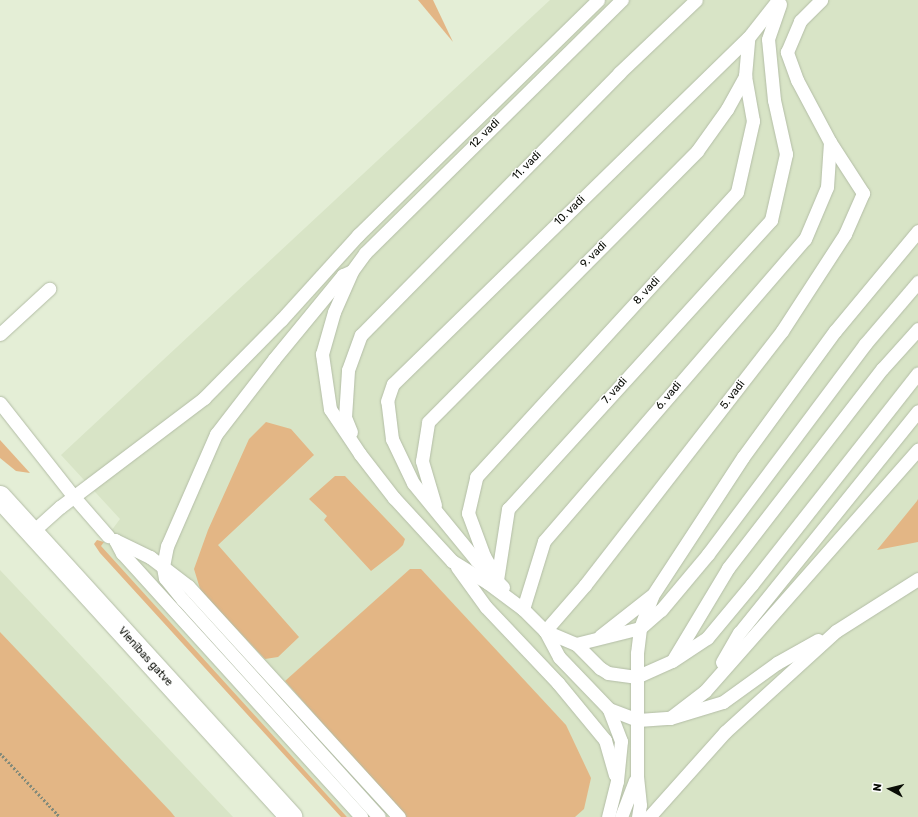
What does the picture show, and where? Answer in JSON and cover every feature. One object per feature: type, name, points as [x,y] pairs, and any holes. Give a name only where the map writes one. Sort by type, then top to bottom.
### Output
[{"type":"main road","name":"Vienības gatve","points":[[0,497],[291,817]]},
{"type":"lane","points":[[32,532],[74,497],[204,398],[280,320],[358,235],[598,0]]},
{"type":"lane","name":"12. vadi","points":[[352,271],[365,253],[622,0]]},
{"type":"lane","name":"11. vadi","points":[[360,454],[345,417],[348,370],[361,335],[619,73],[696,0]]},
{"type":"lane","name":"10. vadi","points":[[436,511],[413,483],[392,439],[387,401],[393,384],[748,38],[780,0]]},
{"type":"lane","name":"7. vadi","points":[[498,580],[508,509],[771,220],[786,154],[774,100],[768,39],[780,0]]},
{"type":"lane","points":[[821,0],[800,21],[787,52],[797,80],[830,142]]},
{"type":"lane","points":[[745,76],[748,38]]},
{"type":"lane","name":"9. vadi","points":[[436,511],[422,461],[428,422],[697,151],[727,108],[745,76]]},
{"type":"lane","name":"8. vadi","points":[[498,580],[484,556],[468,513],[476,477],[737,192],[753,121],[745,76]]},
{"type":"lane","name":"6. vadi","points":[[523,609],[544,541],[805,239],[826,187],[830,142]]},
{"type":"lane","name":"5. vadi","points":[[545,631],[585,585],[778,337],[845,234],[863,193],[830,142]]},
{"type":"lane","points":[[638,817],[640,805],[637,776],[638,720],[636,678],[640,628],[652,596],[752,444],[835,331],[918,231]]},
{"type":"lane","points":[[352,271],[334,312],[322,354],[330,409],[360,454],[394,498],[452,561],[486,607],[558,683],[605,740],[617,781]]},
{"type":"lane","points":[[352,271],[343,275],[274,359],[216,434],[167,546],[163,567],[165,578],[183,600],[379,817]]},
{"type":"lane","points":[[576,644],[640,628],[662,610],[708,554],[865,344],[918,282]]},
{"type":"lane","points":[[0,334],[49,289]]},
{"type":"lane","points":[[672,661],[728,568],[882,369],[918,329]]},
{"type":"lane","points":[[545,631],[576,644],[600,668],[608,673],[636,678],[672,661],[707,638],[752,584],[918,373]]},
{"type":"lane","points":[[0,403],[74,497],[108,536]]},
{"type":"lane","points":[[705,691],[739,633],[918,411]]},
{"type":"lane","points":[[670,718],[705,691],[918,450]]},
{"type":"lane","points":[[436,511],[476,560],[498,580],[523,609],[545,631],[559,657],[608,709],[621,740],[617,781],[608,817]]},
{"type":"lane","points":[[361,817],[122,553],[115,540],[150,557],[188,586],[399,817]]},
{"type":"lane","points":[[452,561],[488,583],[523,609]]},
{"type":"lane","points":[[608,709],[638,720],[670,718],[723,702],[777,663],[836,631],[918,579]]},
{"type":"lane","points":[[597,638],[652,596]]},
{"type":"lane","points":[[649,817],[725,732],[836,631]]},
{"type":"lane","points":[[621,817],[624,815],[637,776]]},
{"type":"path","points":[[0,753],[32,784],[60,817]]},
{"type":"shaded area","points":[[418,0],[433,0],[453,42]]},
{"type":"shaded area","points":[[550,0],[918,0],[918,817],[347,817],[100,546],[120,519],[61,455]]},
{"type":"shaded area","points":[[266,422],[291,429],[314,455],[218,545],[299,637],[278,657],[265,659],[201,592],[194,569],[208,530],[249,439]]},
{"type":"shaded area","points":[[0,440],[30,473],[16,471],[0,458]]},
{"type":"shaded area","points":[[335,476],[345,476],[405,539],[403,545],[398,550],[371,571],[324,520],[327,516],[309,499]]},
{"type":"shaded area","points":[[918,499],[918,542],[877,550],[917,501]]},
{"type":"shaded area","points":[[97,540],[104,542],[101,546],[347,817],[341,817],[100,553],[94,544]]},
{"type":"shaded area","points":[[410,569],[421,569],[566,725],[591,778],[584,809],[575,817],[405,817],[285,681]]},
{"type":"shaded area","points":[[0,570],[233,817],[0,817]]},
{"type":"shaded area","points":[[0,632],[171,812],[175,817],[0,817]]}]
